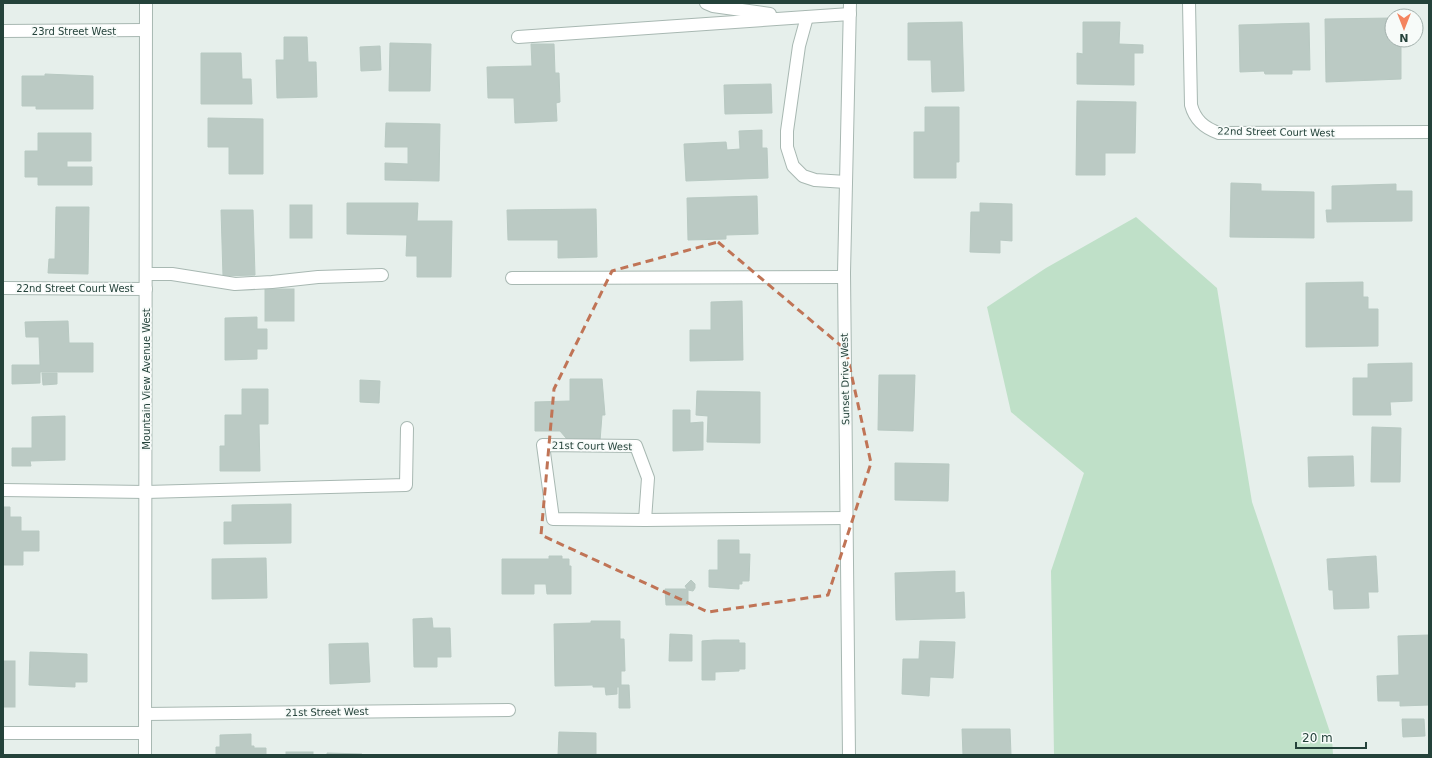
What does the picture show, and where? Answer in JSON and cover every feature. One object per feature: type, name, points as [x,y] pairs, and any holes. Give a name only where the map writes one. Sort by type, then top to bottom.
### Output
[{"type":"street","name":"Mountain View Avenue West","points":[[145,755],[146,3]]},
{"type":"street","points":[[706,3],[714,6],[793,18]]},
{"type":"street","name":"22nd Street Court West","points":[[1189,3],[1191,105],[1194,115],[1201,124],[1212,131],[1219,134],[1429,132]]},
{"type":"street","points":[[518,37],[807,17],[850,8]]},
{"type":"street","name":"Sunset Drive West","points":[[849,755],[844,277],[850,8]]},
{"type":"street","points":[[807,17],[798,46],[787,131],[788,152],[794,166],[803,176],[815,180],[846,182]]},
{"type":"street","name":"23rd Street West","points":[[3,31],[145,30]]},
{"type":"street","points":[[146,274],[172,274],[235,284],[318,277],[382,275]]},
{"type":"street","points":[[512,278],[844,277]]},
{"type":"street","name":"22nd Street Court West","points":[[3,288],[146,289]]},
{"type":"street","points":[[3,490],[146,492],[406,485],[407,428]]},
{"type":"street","name":"21st Court West","points":[[645,520],[648,478],[636,446],[543,445],[553,519],[645,520],[847,518]]},
{"type":"street","name":"21st Street West","points":[[145,714],[509,710]]},
{"type":"street","points":[[3,733],[145,733]]},
{"type":"highlighted area","points":[[718,242],[846,350],[871,463],[828,595],[708,612],[541,535],[554,389],[612,271]]},
{"type":"green space","points":[[1136,217],[1217,288],[1252,502],[1332,738],[1333,755],[1054,755],[1051,571],[1084,473],[1011,412],[987,307],[1046,268]]},
{"type":"building","points":[[1384,18],[1384,48],[1401,48],[1401,79],[1326,82],[1325,19]]},
{"type":"building","points":[[962,22],[964,91],[932,92],[931,60],[908,60],[908,23]]},
{"type":"building","points":[[1083,22],[1120,22],[1119,44],[1143,45],[1143,53],[1134,53],[1134,85],[1077,84],[1077,53],[1083,54]]},
{"type":"building","points":[[1309,23],[1310,70],[1292,70],[1292,74],[1265,74],[1264,71],[1240,72],[1239,25]]},
{"type":"building","points":[[284,37],[307,37],[308,62],[316,62],[317,97],[277,98],[276,60],[284,60]]},
{"type":"building","points":[[390,43],[431,44],[430,91],[389,91]]},
{"type":"building","points":[[531,44],[554,44],[555,73],[559,73],[560,102],[556,103],[557,121],[515,123],[514,98],[488,98],[487,67],[532,66]]},
{"type":"building","points":[[380,46],[381,70],[361,71],[360,47]]},
{"type":"building","points":[[201,53],[241,53],[242,79],[251,79],[252,104],[201,104]]},
{"type":"building","points":[[45,74],[93,76],[93,109],[36,109],[36,106],[22,106],[22,76],[45,76]]},
{"type":"building","points":[[771,84],[772,113],[725,114],[724,85]]},
{"type":"building","points":[[1077,101],[1136,102],[1135,153],[1105,153],[1105,175],[1076,175]]},
{"type":"building","points":[[925,107],[959,107],[959,162],[956,162],[956,178],[914,178],[914,132],[925,132]]},
{"type":"building","points":[[208,118],[263,119],[263,174],[229,174],[229,147],[208,147]]},
{"type":"building","points":[[386,123],[440,124],[439,181],[385,180],[385,163],[408,164],[408,147],[385,147]]},
{"type":"building","points":[[762,130],[762,148],[767,148],[768,178],[686,181],[684,144],[726,142],[727,150],[740,149],[739,131]]},
{"type":"building","points":[[38,133],[91,133],[91,161],[67,161],[67,167],[92,167],[92,185],[38,185],[38,177],[25,177],[25,151],[38,151]]},
{"type":"building","points":[[1231,183],[1261,184],[1261,191],[1314,192],[1314,238],[1230,237]]},
{"type":"building","points":[[1396,184],[1396,191],[1412,191],[1412,221],[1327,222],[1326,210],[1332,210],[1332,186]]},
{"type":"building","points":[[757,196],[758,234],[726,235],[726,239],[688,240],[687,198]]},
{"type":"building","points":[[347,203],[418,203],[417,221],[452,221],[451,277],[417,277],[417,256],[406,256],[407,235],[347,234]]},
{"type":"building","points":[[980,203],[1012,204],[1012,241],[1000,240],[1000,253],[970,252],[971,212],[980,212]]},
{"type":"building","points":[[290,205],[312,205],[312,238],[290,238]]},
{"type":"building","points":[[56,207],[89,207],[88,274],[48,273],[49,259],[55,259]]},
{"type":"building","points":[[596,209],[597,257],[558,258],[558,240],[508,240],[507,210]]},
{"type":"building","points":[[221,210],[253,210],[255,275],[223,276]]},
{"type":"building","points":[[1363,282],[1363,297],[1368,297],[1368,309],[1378,309],[1378,346],[1306,347],[1306,283]]},
{"type":"building","points":[[265,289],[294,289],[294,321],[265,321]]},
{"type":"building","points":[[742,301],[743,360],[690,361],[690,330],[711,330],[711,302]]},
{"type":"building","points":[[257,317],[257,329],[267,329],[267,349],[257,349],[257,359],[225,360],[225,318]]},
{"type":"building","points":[[68,321],[69,343],[93,343],[93,372],[40,372],[40,383],[12,384],[12,365],[40,365],[39,337],[26,337],[25,322]]},
{"type":"building","points":[[1412,363],[1412,401],[1390,402],[1391,415],[1353,415],[1353,378],[1368,378],[1368,364]]},
{"type":"building","points":[[42,373],[57,373],[57,384],[43,385]]},
{"type":"building","points":[[879,375],[915,375],[913,431],[878,430]]},
{"type":"building","points":[[570,379],[602,379],[605,415],[602,415],[600,441],[572,445],[560,431],[535,431],[535,402],[570,401]]},
{"type":"building","points":[[360,380],[380,381],[379,403],[360,402]]},
{"type":"building","points":[[242,389],[268,389],[268,424],[259,424],[260,471],[220,471],[220,446],[225,446],[225,415],[242,415]]},
{"type":"building","points":[[697,391],[760,392],[760,443],[707,442],[708,416],[696,415]]},
{"type":"building","points":[[673,410],[690,410],[690,423],[703,422],[703,450],[673,451]]},
{"type":"building","points":[[65,416],[65,460],[30,461],[31,466],[12,466],[12,448],[32,448],[32,417]]},
{"type":"building","points":[[1372,427],[1401,428],[1400,482],[1371,482]]},
{"type":"building","points":[[1353,456],[1354,486],[1309,487],[1308,457]]},
{"type":"building","points":[[895,463],[949,464],[948,501],[895,500]]},
{"type":"building","points":[[291,504],[291,543],[224,544],[224,522],[232,522],[232,505]]},
{"type":"building","points":[[3,507],[10,507],[10,517],[21,517],[21,531],[39,531],[39,551],[23,551],[23,565],[3,565]]},
{"type":"building","points":[[718,540],[739,540],[739,554],[750,554],[749,581],[742,581],[742,584],[739,584],[739,589],[709,587],[709,570],[718,570]]},
{"type":"building","points":[[549,556],[562,556],[562,559],[569,559],[569,566],[571,566],[571,594],[547,594],[546,584],[534,584],[534,594],[502,594],[502,559],[549,559]]},
{"type":"building","points":[[1376,556],[1378,592],[1368,592],[1369,608],[1334,609],[1333,590],[1329,590],[1327,559]]},
{"type":"building","points":[[266,558],[267,598],[212,599],[212,559]]},
{"type":"building","points":[[955,571],[955,593],[964,592],[965,618],[896,620],[895,573]]},
{"type":"building","points":[[691,580],[695,584],[695,588],[693,591],[688,590],[688,605],[666,605],[665,589],[687,589],[685,586]]},
{"type":"building","points":[[432,618],[433,628],[450,628],[451,657],[437,657],[437,667],[414,667],[413,619]]},
{"type":"building","points":[[591,621],[620,621],[620,639],[624,639],[625,671],[621,671],[621,685],[629,685],[630,708],[619,708],[619,687],[617,687],[617,694],[606,695],[605,687],[593,687],[593,685],[555,686],[554,624],[591,623]]},
{"type":"building","points":[[670,634],[692,635],[692,661],[669,661]]},
{"type":"building","points":[[1429,635],[1429,705],[1400,706],[1400,701],[1378,701],[1377,676],[1399,675],[1398,636]]},
{"type":"building","points":[[739,640],[739,643],[745,643],[745,669],[739,669],[739,671],[715,672],[715,680],[702,680],[702,641]]},
{"type":"building","points":[[920,641],[955,642],[953,678],[930,677],[929,696],[902,694],[903,659],[919,659]]},
{"type":"building","points":[[368,643],[370,682],[330,684],[329,644]]},
{"type":"building","points":[[30,652],[87,654],[87,682],[75,682],[75,687],[29,685]]},
{"type":"building","points":[[3,661],[15,661],[15,707],[3,707]]},
{"type":"building","points":[[1402,719],[1424,719],[1425,736],[1403,737]]},
{"type":"building","points":[[962,729],[1010,729],[1011,755],[963,755]]},
{"type":"building","points":[[559,732],[596,733],[596,755],[558,755]]},
{"type":"building","points":[[251,734],[251,746],[254,746],[254,748],[266,748],[266,755],[216,755],[216,747],[220,747],[220,735]]},
{"type":"building","points":[[286,752],[313,752],[313,755],[286,755]]},
{"type":"building","points":[[327,753],[362,754],[362,755],[327,755]]}]
